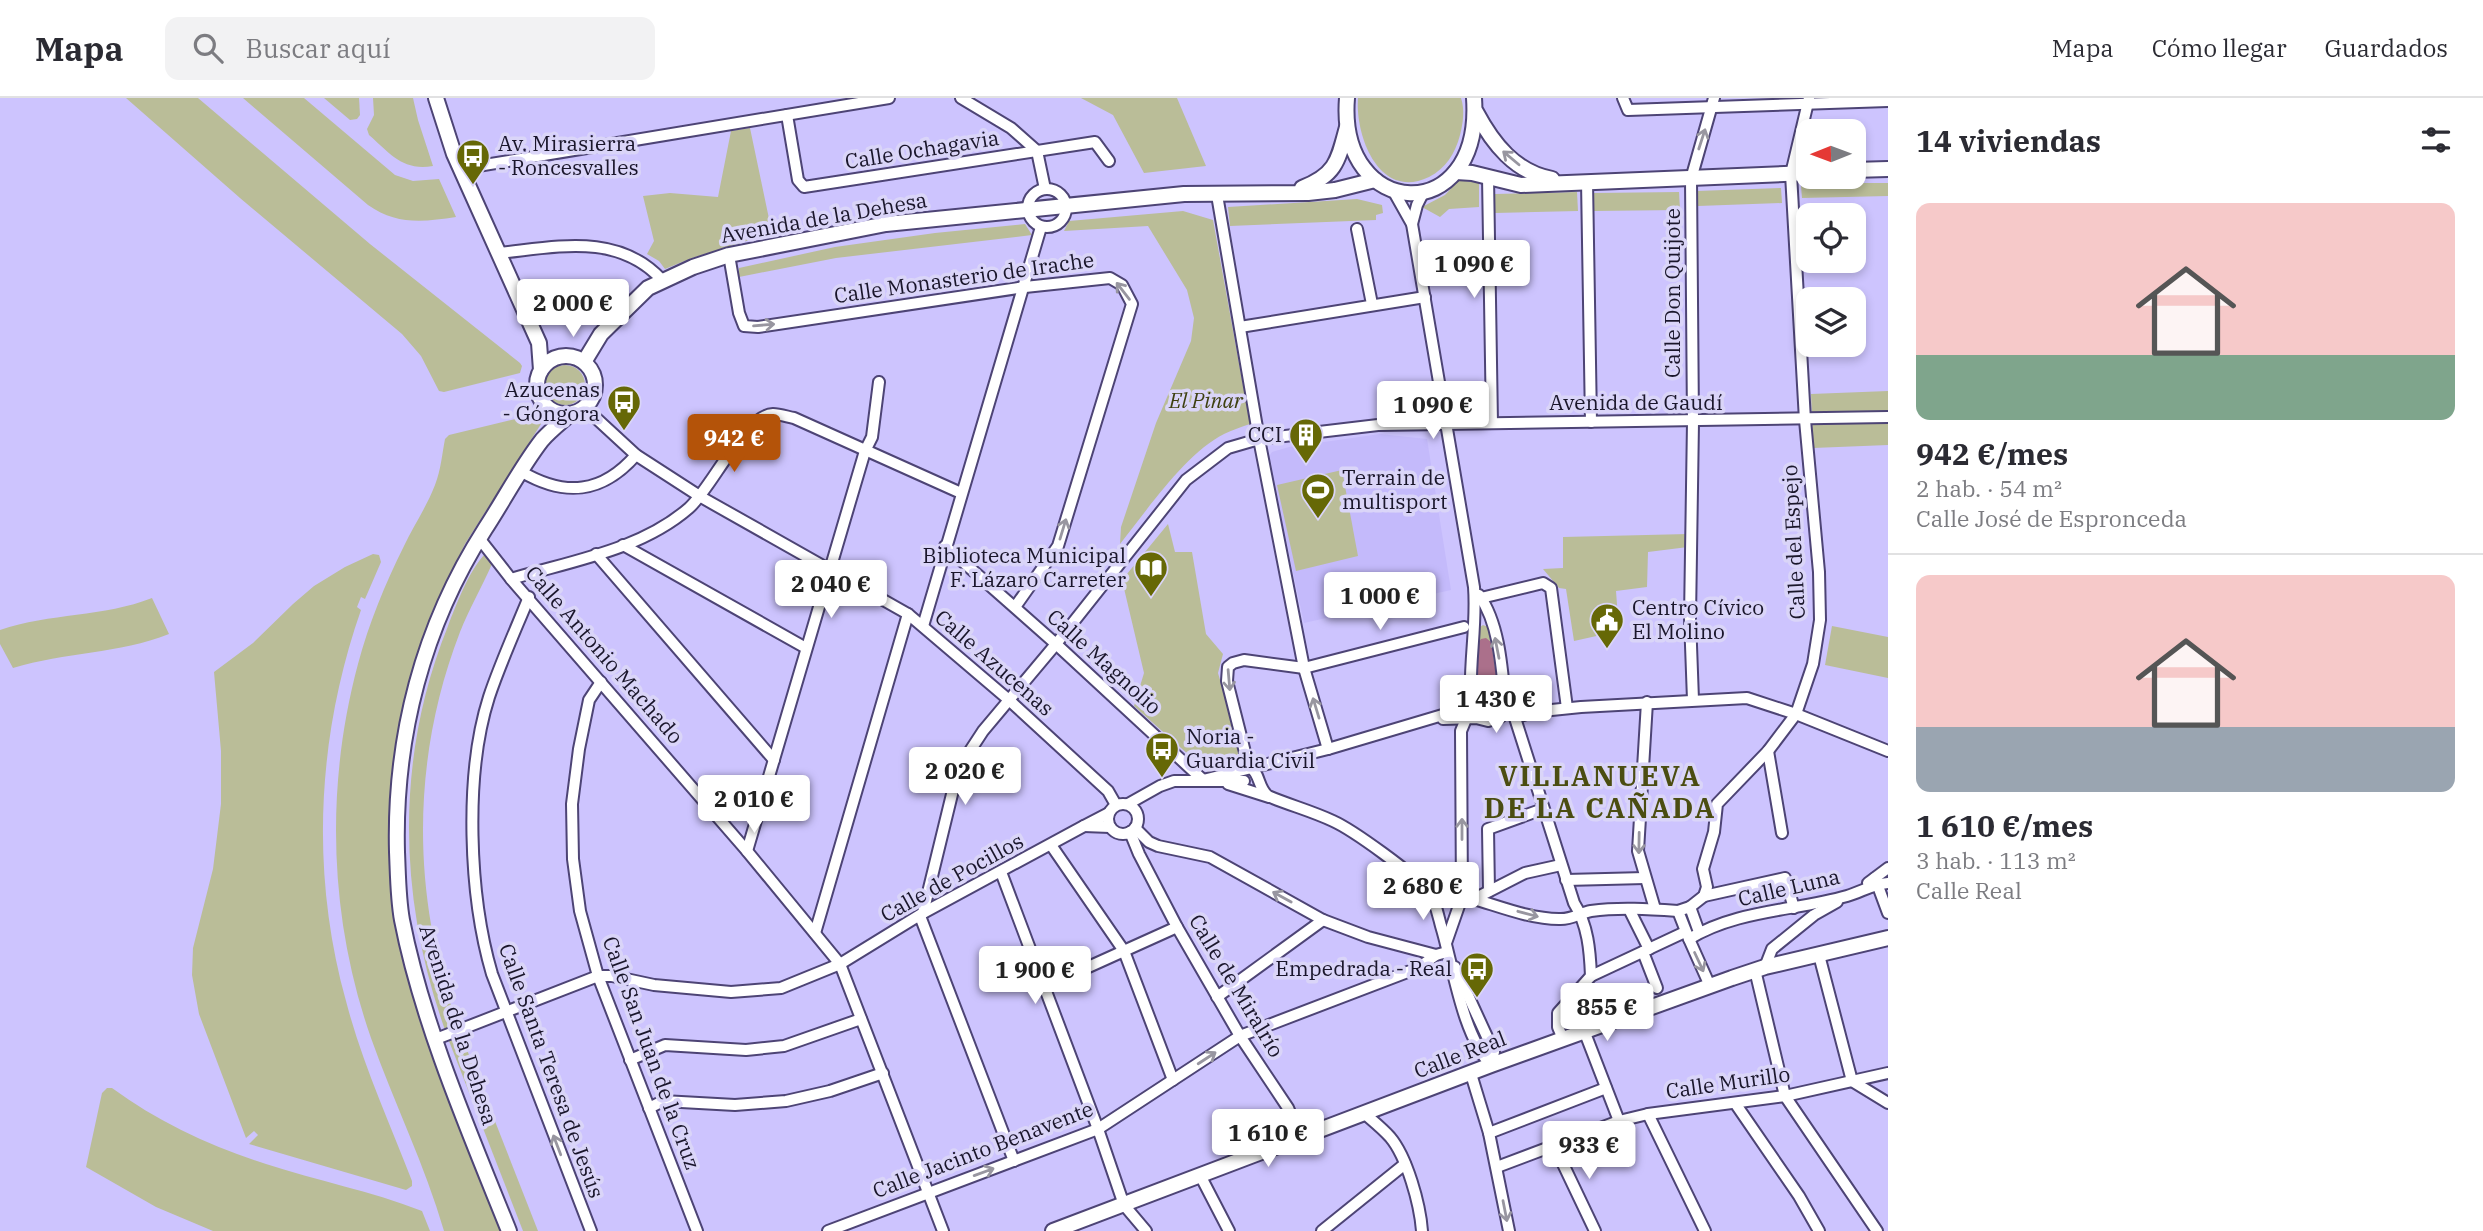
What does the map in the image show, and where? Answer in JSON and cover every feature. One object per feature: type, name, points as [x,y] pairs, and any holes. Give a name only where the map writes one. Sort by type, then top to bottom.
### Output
[{"type":"street","points":[[436,98],[460,169],[539,343],[541,370],[537,391],[541,401],[558,414],[569,415],[585,408],[593,398],[596,385],[592,372],[584,362],[575,357],[556,358],[541,370]]},
{"type":"street","points":[[460,169],[889,98]]},
{"type":"street","points":[[961,98],[1012,128],[1037,151],[1045,189]]},
{"type":"street","points":[[1623,98],[1628,110],[1713,103],[1888,101]]},
{"type":"street","name":"Calle del Espejo","points":[[1704,896],[1707,887],[1703,869],[1714,832],[1717,804],[1768,751],[1796,714],[1813,664],[1819,620],[1819,572],[1805,420],[1791,174],[1809,100]]},
{"type":"street","points":[[1346,101],[1348,126],[1356,155],[1375,180],[1394,192],[1403,194],[1423,193],[1456,172],[1464,161],[1473,137],[1474,101]]},
{"type":"street","points":[[1474,101],[1488,135],[1511,161],[1538,176],[1567,181]]},
{"type":"street","name":"Calle Don Quijote","points":[[1693,700],[1690,618],[1693,422],[1691,179],[1713,103]]},
{"type":"street","name":"Calle Ochagavia","points":[[787,115],[798,180],[804,187],[1096,142],[1109,161]]},
{"type":"street","name":"Avenida de la Dehesa","points":[[1289,193],[1319,181],[1331,172],[1339,159],[1348,126]]},
{"type":"street","points":[[1866,170],[1888,169]]},
{"type":"street","points":[[1456,172],[1521,184],[1796,174]]},
{"type":"street","points":[[1488,177],[1492,423]]},
{"type":"street","name":"Avenida de la Dehesa","points":[[584,362],[601,334],[648,288],[662,280],[729,255],[886,224],[1184,194],[1335,190],[1375,180]]},
{"type":"street","points":[[1587,181],[1591,422]]},
{"type":"street","points":[[1045,189],[1055,191],[1066,205],[1064,217],[1053,227],[1041,227],[1032,221],[1027,209],[1034,194],[1045,189]]},
{"type":"street","points":[[1394,192],[1412,224],[1474,587],[1471,718],[1461,731],[1462,897],[1443,950]]},
{"type":"street","points":[[1412,224],[1423,193]]},
{"type":"street","points":[[1217,195],[1259,439],[1304,668],[1328,749]]},
{"type":"street","points":[[923,626],[1041,227]]},
{"type":"street","points":[[1357,229],[1372,304]]},
{"type":"street","points":[[499,253],[585,245],[604,248],[649,266],[662,280]]},
{"type":"street","name":"Calle Monasterio de Irache","points":[[729,255],[739,313],[744,326],[758,327],[1025,287],[1110,278],[1122,285],[1132,304],[1058,545],[1014,607]]},
{"type":"street","points":[[1240,327],[1425,296]]},
{"type":"street","points":[[539,343],[556,358]]},
{"type":"street","points":[[747,851],[865,451],[872,437],[879,382]]},
{"type":"street","name":"Calle Azucenas","points":[[585,408],[636,456],[908,614],[1009,700],[1108,791],[1118,808]]},
{"type":"street","name":"Avenida de la Dehesa","points":[[543,439],[549,409]]},
{"type":"street","points":[[511,579],[623,545],[663,528],[701,496],[737,442],[760,418],[773,414],[794,418],[961,493]]},
{"type":"street","name":"Avenida de la Dehesa","points":[[509,1231],[436,1039],[411,961],[402,917],[396,823],[400,765],[409,706],[447,596],[479,538],[543,439],[569,415]]},
{"type":"street","name":"Avenida de Gaudí","points":[[922,915],[954,786],[966,757],[983,731],[1186,480],[1228,448],[1259,439],[1378,425],[1888,417]]},
{"type":"street","points":[[522,472],[558,488],[575,489],[594,486],[611,478],[636,456]]},
{"type":"street","name":"Calle Antonio Machado","points":[[479,538],[511,579],[747,851],[840,964],[943,1231]]},
{"type":"street","points":[[623,545],[806,648]]},
{"type":"street","name":"Calle Magnolio","points":[[946,546],[1203,780]]},
{"type":"street","points":[[596,554],[774,760]]},
{"type":"street","points":[[1481,598],[1543,583],[1551,589],[1567,708]]},
{"type":"street","points":[[1474,587],[1488,607],[1493,622],[1508,709],[1574,903],[1581,915],[1590,951],[1591,976],[1558,1013],[1558,1027],[1563,1039]]},
{"type":"street","name":"Calle Santa Teresa de Jesús","points":[[528,597],[488,699],[477,758],[473,814],[481,935],[504,1011],[590,1231]]},
{"type":"street","points":[[815,933],[908,614]]},
{"type":"street","points":[[1256,794],[1227,681],[1228,667],[1233,663],[1244,660],[1304,668],[1464,627],[1475,620],[1485,618],[1493,622]]},
{"type":"street","points":[[1464,627],[1472,647]]},
{"type":"street","name":"Calle San Juan de la Cruz","points":[[601,682],[589,700],[572,804],[573,859],[580,911],[598,976],[697,1231]]},
{"type":"street","points":[[1250,775],[1271,764],[1456,711],[1481,694],[1498,694],[1508,709]]},
{"type":"street","points":[[1430,719],[1495,720],[1508,709],[1532,712],[1647,702],[1755,699],[1888,751]]},
{"type":"street","points":[[1647,702],[1638,851],[1655,909]]},
{"type":"street","points":[[1768,751],[1783,833]]},
{"type":"street","points":[[1250,775],[1262,791],[1272,798]]},
{"type":"street","name":"Calle de Pocillos","points":[[598,976],[612,976],[654,985],[731,992],[780,988],[840,964],[922,915],[1164,784],[1250,775]]},
{"type":"street","name":"Calle de Pocillos","points":[[1203,780],[1218,781],[1250,775]]},
{"type":"street","points":[[1218,781],[1340,824],[1429,892],[1462,897],[1542,917],[1569,919],[1588,912],[1629,909],[1678,911],[1690,908],[1704,896],[1785,878],[1794,908]]},
{"type":"street","points":[[1133,830],[1138,819],[1135,810],[1118,808],[1110,827],[1119,833],[1133,830],[1149,842],[1210,857],[1323,920],[1407,949],[1443,950]]},
{"type":"street","points":[[1489,891],[1488,829],[1543,809]]},
{"type":"street","name":"Calle de Pocillos","points":[[1084,827],[1110,827]]},
{"type":"street","name":"Calle de Miralrío","points":[[1133,830],[1139,854],[1177,927],[1240,1036],[1288,1108],[1300,1137]]},
{"type":"street","points":[[1139,854],[1149,842]]},
{"type":"street","points":[[1051,845],[1124,951],[1172,1080]]},
{"type":"street","points":[[1474,900],[1525,873],[1561,865]]},
{"type":"street","name":"Calle Luna","points":[[1591,976],[1687,935],[1752,914],[1848,896],[1880,881],[1888,868]]},
{"type":"street","points":[[1000,872],[1098,1129],[1124,1206],[1146,1231]]},
{"type":"street","points":[[1566,880],[1645,878]]},
{"type":"street","points":[[1880,881],[1888,913]]},
{"type":"street","points":[[1429,892],[1452,978],[1483,1057],[1492,1065]]},
{"type":"street","points":[[1848,896],[1814,915],[1772,949],[1760,968],[1785,1096],[1877,1231]]},
{"type":"street","points":[[1690,908],[1699,932]]},
{"type":"street","points":[[1629,909],[1657,988]]},
{"type":"street","points":[[1678,911],[1710,986]]},
{"type":"street","points":[[922,915],[1014,1161]]},
{"type":"street","points":[[1217,997],[1323,920]]},
{"type":"street","points":[[1045,987],[1177,927]]},
{"type":"street","name":"Calle Real","points":[[1060,1230],[1492,1065],[1760,968],[1888,938]]},
{"type":"street","points":[[1407,949],[1418,968]]},
{"type":"street","name":"Calle Jacinto Benavente","points":[[828,1231],[1098,1129],[1240,1036],[1418,968],[1443,950]]},
{"type":"street","points":[[1819,955],[1852,1081],[1888,1103]]},
{"type":"street","points":[[436,1039],[598,976]]},
{"type":"street","points":[[630,1060],[665,1045],[746,1050],[784,1046],[861,1019]]},
{"type":"street","points":[[1586,1033],[1619,1121]]},
{"type":"street","points":[[649,1108],[663,1101],[735,1105],[786,1101],[830,1091],[883,1073]]},
{"type":"street","name":"Calle Murillo","points":[[1497,1167],[1619,1121],[1648,1114],[1785,1096],[1888,1073]]},
{"type":"street","points":[[1471,1074],[1489,1133],[1509,1231]]},
{"type":"street","points":[[1489,1133],[1606,1088]]},
{"type":"street","points":[[1735,1103],[1799,1196],[1819,1231]]},
{"type":"street","points":[[1364,1114],[1390,1137],[1405,1164],[1421,1216],[1422,1231]]},
{"type":"street","points":[[1648,1114],[1705,1231]]},
{"type":"street","points":[[1554,1146],[1595,1231]]},
{"type":"street","points":[[1322,1231],[1405,1164]]},
{"type":"street","points":[[1200,1177],[1228,1231]]},
{"type":"shaded area","points":[[1380,434],[1427,439],[1451,590],[1304,623],[1268,458],[1272,452],[1289,447]]},
{"type":"shaded area","points":[[1486,638],[1491,642],[1496,675],[1477,678],[1478,644],[1481,639]]},
{"type":"green space","points":[[126,98],[198,98],[370,244],[520,363],[520,373],[439,391],[421,356],[402,334]]},
{"type":"green space","points":[[243,98],[304,98],[395,175],[413,181],[439,179],[456,217],[410,220],[378,211]]},
{"type":"green space","points":[[324,98],[359,98],[360,115],[357,119],[350,120]]},
{"type":"green space","points":[[373,98],[413,98],[433,166],[413,166],[398,160],[369,135],[367,129],[374,115]]},
{"type":"green space","points":[[1081,98],[1177,98],[1206,166],[1144,173],[1113,115]]},
{"type":"green space","points":[[1358,98],[1461,98],[1462,126],[1449,160],[1429,177],[1411,182],[1396,180],[1384,173],[1366,146],[1358,113]]},
{"type":"green space","points":[[750,128],[772,233],[665,269],[659,261],[647,254],[654,241],[643,196],[670,193],[718,197],[731,131]]},
{"type":"green space","points":[[1459,180],[1479,183],[1479,207],[1449,209],[1440,217],[1422,207],[1445,195]]},
{"type":"green space","points":[[1866,183],[1888,183],[1888,196],[1802,198],[1801,189],[1866,189]]},
{"type":"green space","points":[[1781,188],[1782,203],[1698,206],[1697,191]]},
{"type":"green space","points":[[1577,192],[1578,211],[1495,213],[1495,194]]},
{"type":"green space","points":[[1679,192],[1680,210],[1594,211],[1594,193]]},
{"type":"green space","points":[[1357,199],[1382,205],[1383,213],[1376,215],[1376,220],[1230,226],[1228,207]]},
{"type":"green space","name":"El Pinar","points":[[1183,211],[1213,220],[1250,424],[1224,434],[1196,454],[1168,483],[1120,544],[1121,527],[1156,423],[1191,341],[1194,318],[1187,290],[1148,226],[1064,231],[1069,221]]},
{"type":"green space","points":[[1025,224],[1032,235],[836,258],[739,277],[739,268],[835,247]]},
{"type":"green space","points":[[565,365],[579,371],[585,385],[579,399],[565,405],[551,399],[545,385],[551,371]]},
{"type":"green space","points":[[1888,391],[1888,445],[1813,448],[1811,394]]},
{"type":"green space","points":[[532,415],[540,417],[541,424],[465,544],[431,614],[401,715],[395,753],[390,808],[391,870],[411,986],[503,1231],[444,1231],[428,1182],[371,1038],[357,993],[340,899],[336,852],[340,757],[347,710],[367,634],[390,575],[435,485],[445,439],[449,435]]},
{"type":"green space","name":"Terrain de multisport","points":[[1342,470],[1358,556],[1296,571],[1277,485]]},
{"type":"green space","points":[[1168,524],[1175,552],[1192,552],[1206,634],[1223,654],[1218,673],[1244,762],[1208,772],[1134,706],[1144,673],[1122,580]]},
{"type":"green space","points":[[1688,534],[1688,547],[1648,552],[1647,587],[1616,591],[1619,631],[1574,641],[1566,589],[1559,588],[1543,569],[1563,568],[1563,537]]},
{"type":"green space","points":[[373,554],[379,555],[381,562],[365,599],[361,597],[357,607],[361,610],[335,706],[327,755],[323,854],[327,903],[346,1001],[368,1069],[412,1181],[412,1186],[406,1190],[249,1144],[258,1135],[254,1131],[246,1138],[199,1014],[192,975],[193,948],[213,869],[221,804],[221,751],[214,672],[253,643],[314,586]]},
{"type":"green space","points":[[484,555],[492,564],[460,632],[444,680],[432,729],[425,778],[425,878],[443,977],[458,1025],[445,1030],[429,980],[411,879],[411,777],[431,676],[459,598]]},
{"type":"green space","points":[[152,598],[169,634],[150,641],[13,668],[0,644],[0,630],[115,609]]},
{"type":"green space","points":[[1483,625],[1488,627],[1500,691],[1475,692],[1477,629]]},
{"type":"green space","points":[[1832,626],[1888,637],[1888,678],[1825,665]]},
{"type":"green space","points":[[462,1037],[538,1231],[523,1231],[449,1041]]},
{"type":"green space","points":[[107,1088],[112,1088],[167,1123],[226,1150],[422,1211],[430,1231],[213,1231],[156,1207],[86,1167],[102,1093]]},
{"type":"place","name":"Av. Mirasierra - Roncesvalles","points":[[473,186]]},
{"type":"place","name":"Azucenas - Góngora","points":[[624,432]]},
{"type":"place","name":"CCI","points":[[1306,465]]},
{"type":"place","name":"Terrain de multisport","points":[[1318,520]]},
{"type":"place","name":"Biblioteca Municipal F. Lázaro Carreter","points":[[1151,598]]},
{"type":"place","name":"Centro Cívico El Molino","points":[[1607,650]]},
{"type":"place","name":"Noria - Guardia Civil","points":[[1162,779]]},
{"type":"place","name":"Empedrada - Real","points":[[1477,999]]},
{"type":"district","name":"VILLANUEVA DE LA CAÑADA","points":[[1600,792]]}]
